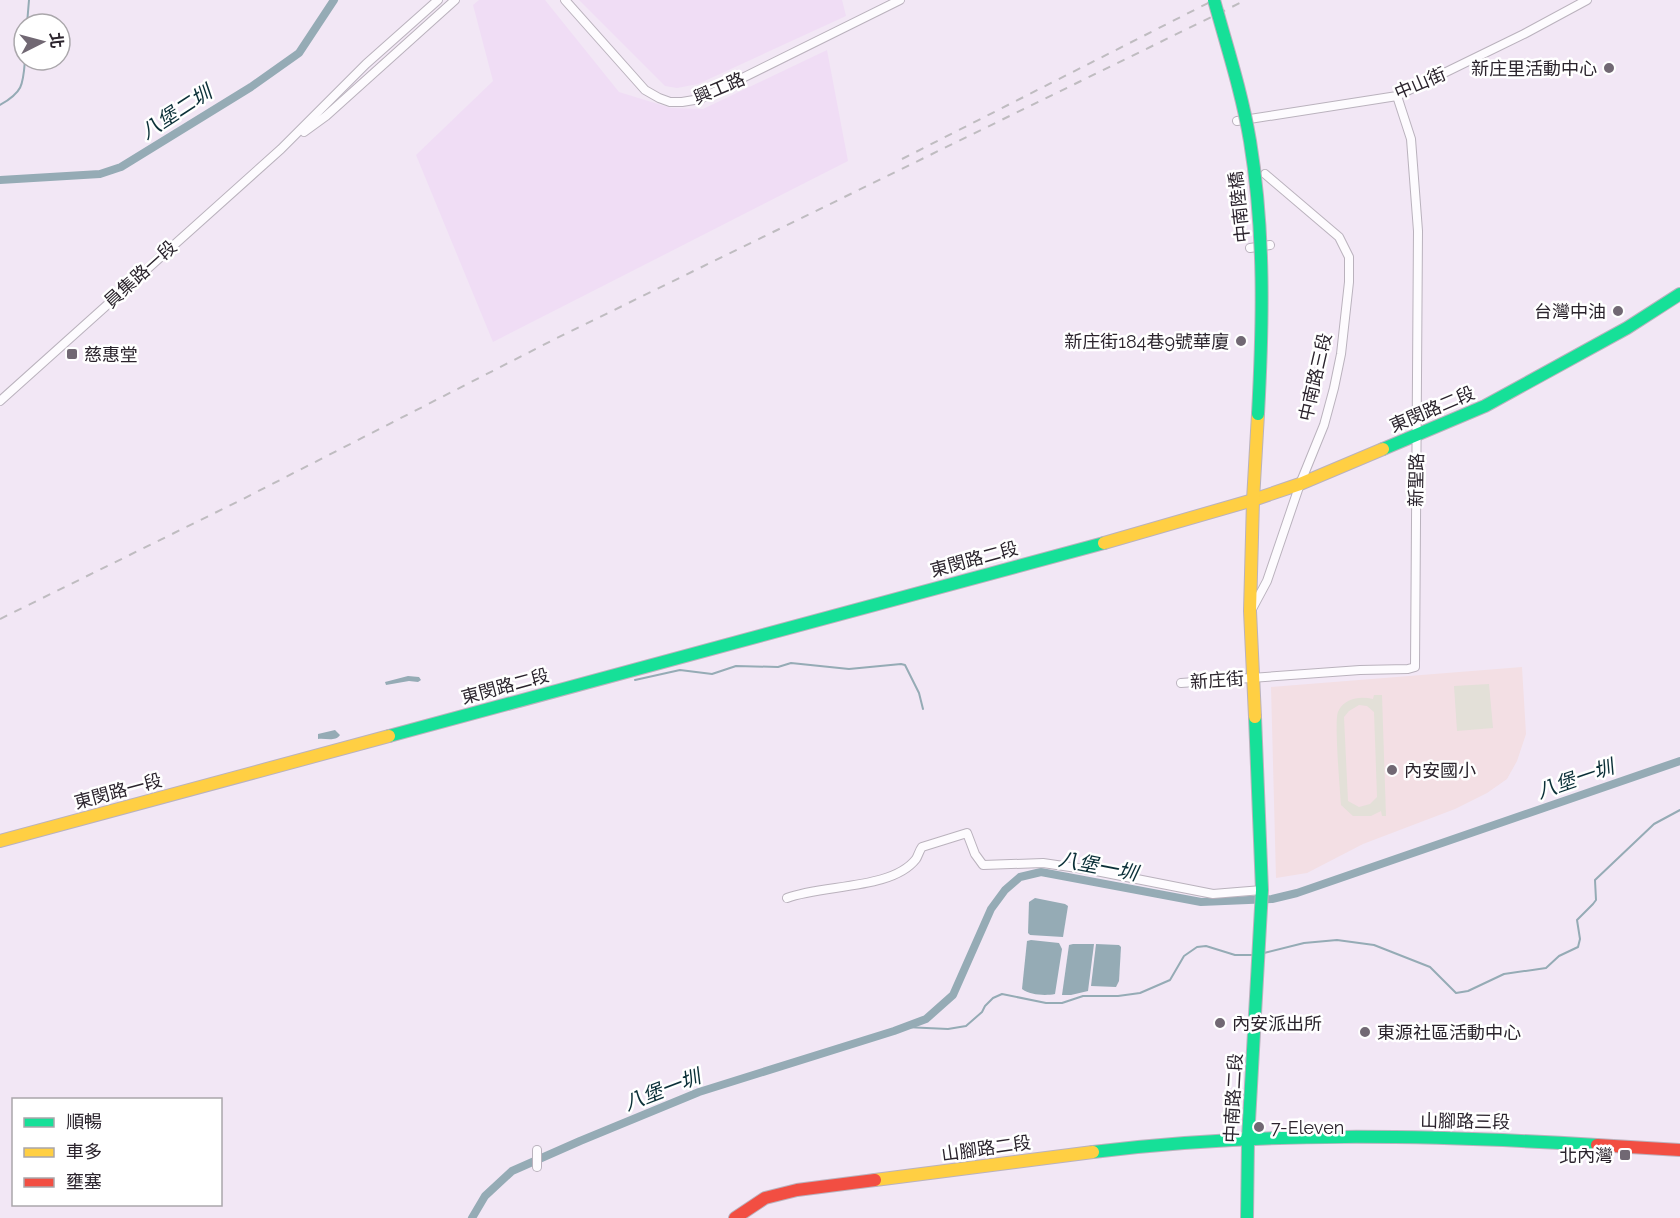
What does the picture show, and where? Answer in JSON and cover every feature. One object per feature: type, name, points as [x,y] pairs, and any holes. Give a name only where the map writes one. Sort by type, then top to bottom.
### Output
[{"type":"main road","name":"中南陸橋","points":[[1214,0],[1245,116],[1256,184],[1263,263],[1262,363],[1253,500]]},
{"type":"main road","name":"東閔路二段","points":[[244,775],[1253,500],[1300,484],[1510,394],[1627,328],[1680,294]]},
{"type":"main road","points":[[1253,500],[1250,611],[1262,890]]},
{"type":"main road","name":"東閔路一段","points":[[0,841],[244,775]]},
{"type":"main road","name":"中南路二段","points":[[1247,1218],[1248,1139],[1262,890]]},
{"type":"main road","name":"山腳路三段","points":[[1248,1139],[1337,1137],[1503,1140],[1680,1150]]},
{"type":"main road","name":"山腳路二段","points":[[735,1218],[765,1198],[797,1190],[1157,1144],[1248,1139]]},
{"type":"street","name":"員集路一段","points":[[0,401],[281,149],[366,64],[438,0]]},
{"type":"street","name":"員集路一段","points":[[281,149],[326,116],[456,0]]},
{"type":"street","name":"興工路","points":[[565,0],[645,90],[659,98],[682,102],[700,99],[729,86],[900,0]]},
{"type":"street","name":"中山街","points":[[1237,121],[1397,96],[1524,34],[1587,0]]},
{"type":"street","name":"新聖路","points":[[1253,678],[1415,667],[1418,231],[1411,138],[1397,96]]},
{"type":"street","name":"中南路三段","points":[[1250,611],[1267,581],[1300,484],[1324,425],[1334,388],[1346,312],[1349,257],[1339,237],[1265,174]]},
{"type":"street","points":[[1250,248],[1270,245]]},
{"type":"street","name":"新庄街","points":[[1181,683],[1253,678]]},
{"type":"street","points":[[787,898],[802,892],[893,876],[917,858],[922,847],[967,833],[975,854],[983,865],[1043,863],[1092,870],[1212,894],[1262,890]]},
{"type":"street","points":[[537,1150],[537,1167]]},
{"type":"shaded area","points":[[479,0],[545,0],[619,92],[671,108],[703,109],[827,50],[848,161],[493,342],[416,155],[493,81],[473,5]]},
{"type":"shaded area","points":[[579,0],[842,0],[846,16],[698,84],[677,88],[665,86]]},
{"type":"shaded area","name":"內安國小","points":[[1522,667],[1526,734],[1517,761],[1507,779],[1487,793],[1455,809],[1363,844],[1307,873],[1276,878],[1271,687]]},
{"type":"shaded area","points":[[1489,684],[1493,728],[1457,731],[1454,686]]},
{"type":"shaded area","points":[[1374,695],[1382,695],[1386,816],[1382,816],[1381,811],[1371,816],[1353,816],[1341,805],[1337,741],[1338,712],[1348,701],[1358,698],[1373,699]],"holes":[[[1359,705],[1367,706],[1374,712],[1377,797],[1370,804],[1359,807],[1348,801],[1344,717]]]},
{"type":"water","points":[[408,676],[419,677],[421,680],[386,685],[385,682]]},
{"type":"water","points":[[335,730],[340,735],[336,738],[318,739],[318,734]]},
{"type":"water","points":[[1035,898],[1068,906],[1063,937],[1028,933],[1029,902]]},
{"type":"water","points":[[1027,941],[1059,943],[1062,949],[1055,994],[1029,993],[1022,989]]},
{"type":"water","points":[[1094,944],[1088,991],[1062,995],[1069,945]]},
{"type":"water","points":[[1096,944],[1121,947],[1119,981],[1116,987],[1091,986]]},
{"type":"waterway","points":[[28,12],[29,0]]},
{"type":"waterway","name":"八堡二圳","points":[[0,180],[100,174],[121,167],[251,87],[299,53],[334,0]]},
{"type":"waterway","points":[[0,105],[17,92],[24,72]]},
{"type":"waterway","points":[[635,680],[680,670],[712,674],[736,666],[778,667],[791,663],[849,669],[901,664],[905,665],[919,693],[923,709]]},
{"type":"waterway","name":"八堡一圳","points":[[472,1218],[485,1196],[512,1171],[580,1141],[699,1092],[926,1019],[953,995],[991,909],[1005,890],[1020,877],[1041,872],[1201,902],[1272,899],[1297,893],[1680,761]]},
{"type":"waterway","points":[[1264,953],[1304,943],[1337,940],[1374,945],[1430,967],[1456,993],[1468,991],[1504,974],[1546,968],[1559,956],[1578,947],[1580,939],[1577,920],[1596,900],[1595,880],[1654,824],[1680,810]]},
{"type":"waterway","points":[[905,1027],[948,1029],[966,1026],[993,998],[1002,994],[1046,1003],[1062,1003],[1083,996],[1118,996],[1140,993],[1170,980],[1184,956],[1197,947],[1206,946],[1235,955],[1255,955]]},
{"type":"railway","points":[[902,159],[1214,0]]},
{"type":"railway","points":[[0,619],[241,500],[555,339],[1246,0]]},
{"type":"traffic: fast","points":[[1214,0],[1243,105],[1255,175],[1262,278],[1258,414]]},
{"type":"traffic: fast","points":[[1383,449],[1485,406],[1627,328],[1680,294]]},
{"type":"traffic: fast","points":[[389,736],[1104,543]]},
{"type":"traffic: fast","points":[[1247,1218],[1248,1139],[1262,890],[1255,717]]},
{"type":"traffic: fast","points":[[1093,1152],[1219,1141],[1345,1137],[1408,1137],[1597,1145]]},
{"type":"traffic: slow","points":[[1255,717],[1250,611],[1258,414]]},
{"type":"traffic: slow","points":[[1104,543],[1253,500],[1300,484],[1383,449]]},
{"type":"traffic: slow","points":[[0,841],[389,736]]},
{"type":"traffic: slow","points":[[875,1180],[1093,1152]]},
{"type":"traffic: jam","points":[[1597,1145],[1680,1150]]},
{"type":"traffic: jam","points":[[735,1218],[765,1198],[797,1190],[875,1180]]},
{"type":"place","name":"新庄里活動中心","points":[[1609,68]]},
{"type":"place","name":"台灣中油","points":[[1618,311]]},
{"type":"place","name":"新庄街184巷9號華廈","points":[[1241,341]]},
{"type":"place","name":"慈惠堂","points":[[72,354]]},
{"type":"place","name":"內安國小","points":[[1392,770]]},
{"type":"place","name":"內安派出所","points":[[1220,1023]]},
{"type":"place","name":"東源社區活動中心","points":[[1365,1032]]},
{"type":"place","name":"7-Eleven","points":[[1259,1127]]},
{"type":"place","name":"北內灣","points":[[1625,1155]]}]
